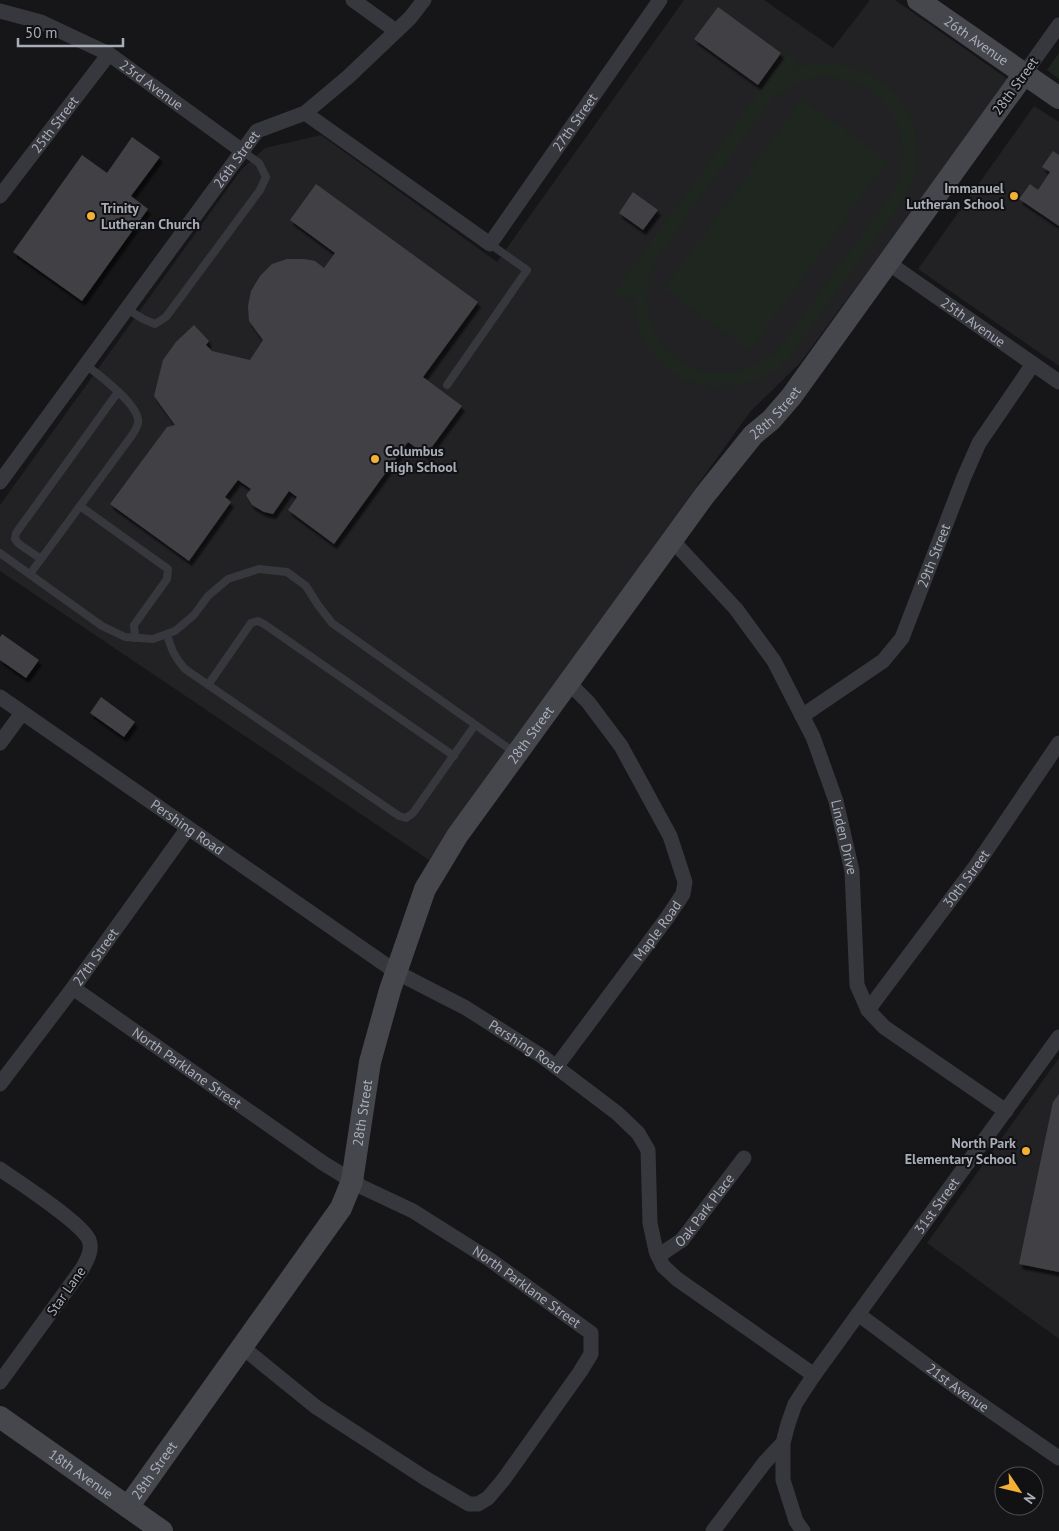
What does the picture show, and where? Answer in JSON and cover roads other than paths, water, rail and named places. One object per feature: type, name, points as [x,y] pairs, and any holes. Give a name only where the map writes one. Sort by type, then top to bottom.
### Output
[{"type":"street","points":[[353,0],[396,31]]},
{"type":"street","name":"26th Street","points":[[0,482],[241,150],[257,131],[305,113],[348,77],[410,18],[424,0]]},
{"type":"street","name":"27th Street","points":[[490,244],[660,0]]},
{"type":"street","name":"26th Avenue","points":[[918,0],[1059,98]]},
{"type":"street","name":"23rd Avenue","points":[[0,11],[41,22],[109,54],[241,150]]},
{"type":"street","name":"28th Street","points":[[128,1507],[341,1208],[352,1181],[370,1062],[396,972],[425,888],[457,836],[672,540],[753,435],[771,420],[791,396],[1059,25]]},
{"type":"street","name":"25th Street","points":[[0,196],[109,54]]},
{"type":"street","points":[[305,113],[490,244]]},
{"type":"street","name":"25th Avenue","points":[[888,262],[1059,382]]},
{"type":"street","name":"29th Street","points":[[802,716],[883,661],[902,638],[979,443],[1033,364]]},
{"type":"street","name":"Linden Drive","points":[[672,540],[741,616],[774,661],[813,737],[836,801],[852,871],[857,985],[868,1010],[884,1027],[1006,1111]]},
{"type":"street","name":"Maple Road","points":[[556,1067],[667,918],[683,894],[684,882],[670,836],[621,746],[588,702],[568,682]]},
{"type":"street","name":"Pershing Road","points":[[0,697],[396,972],[466,1008],[556,1067],[617,1113],[638,1133],[648,1150],[650,1223],[656,1251],[663,1266],[677,1279],[814,1375]]},
{"type":"street","points":[[0,743],[22,713]]},
{"type":"street","name":"30th Street","points":[[868,1010],[975,867],[1059,743]]},
{"type":"street","name":"27th Street","points":[[0,1084],[73,988],[188,828]]},
{"type":"street","name":"North Parklane Street","points":[[73,988],[323,1163],[352,1181],[413,1211],[481,1254],[591,1333],[591,1354],[580,1372],[504,1479],[488,1498],[478,1504],[469,1504],[425,1478],[316,1407],[242,1347]]},
{"type":"street","name":"31st Street","points":[[814,1375],[1059,1037]]},
{"type":"street","name":"Oak Park Place","points":[[658,1256],[682,1240],[744,1158]]},
{"type":"street","name":"Star Lane","points":[[0,1169],[70,1219],[88,1239],[90,1252],[82,1269],[0,1382]]},
{"type":"street","name":"21st Avenue","points":[[858,1314],[956,1387],[1059,1458]]},
{"type":"street","points":[[803,1531],[796,1521],[783,1480],[784,1443],[795,1404],[814,1375]]},
{"type":"street","name":"18th Avenue","points":[[0,1417],[162,1531]]},
{"type":"street","points":[[713,1531],[765,1462],[784,1443]]},
{"type":"lane","points":[[127,309],[155,324],[166,317],[260,190],[266,177],[259,163],[241,150]]},
{"type":"lane","points":[[448,385],[527,270],[490,244]]},
{"type":"lane","points":[[30,574],[130,438],[138,424],[136,413],[118,392],[110,383],[86,365]]},
{"type":"lane","points":[[41,559],[19,544],[15,539],[16,533],[118,392]]},
{"type":"lane","points":[[80,506],[168,569],[167,579],[134,625],[135,638]]},
{"type":"lane","points":[[0,552],[102,626],[125,637],[135,638],[153,639],[176,631],[194,615],[208,596],[228,579],[259,569],[287,572],[306,586],[332,623],[517,755]]},
{"type":"lane","points":[[208,685],[250,624],[258,621],[454,756]]},
{"type":"lane","points":[[167,634],[176,660],[185,669],[399,816],[406,818],[413,813],[476,725]]},
{"type":"place","name":"Immanuel Lutheran School","points":[[1014,196]]},
{"type":"place","name":"Trinity Lutheran Church","points":[[91,216]]},
{"type":"place","name":"Columbus High School","points":[[375,459]]},
{"type":"place","name":"North Park Elementary School","points":[[1026,1151]]}]
